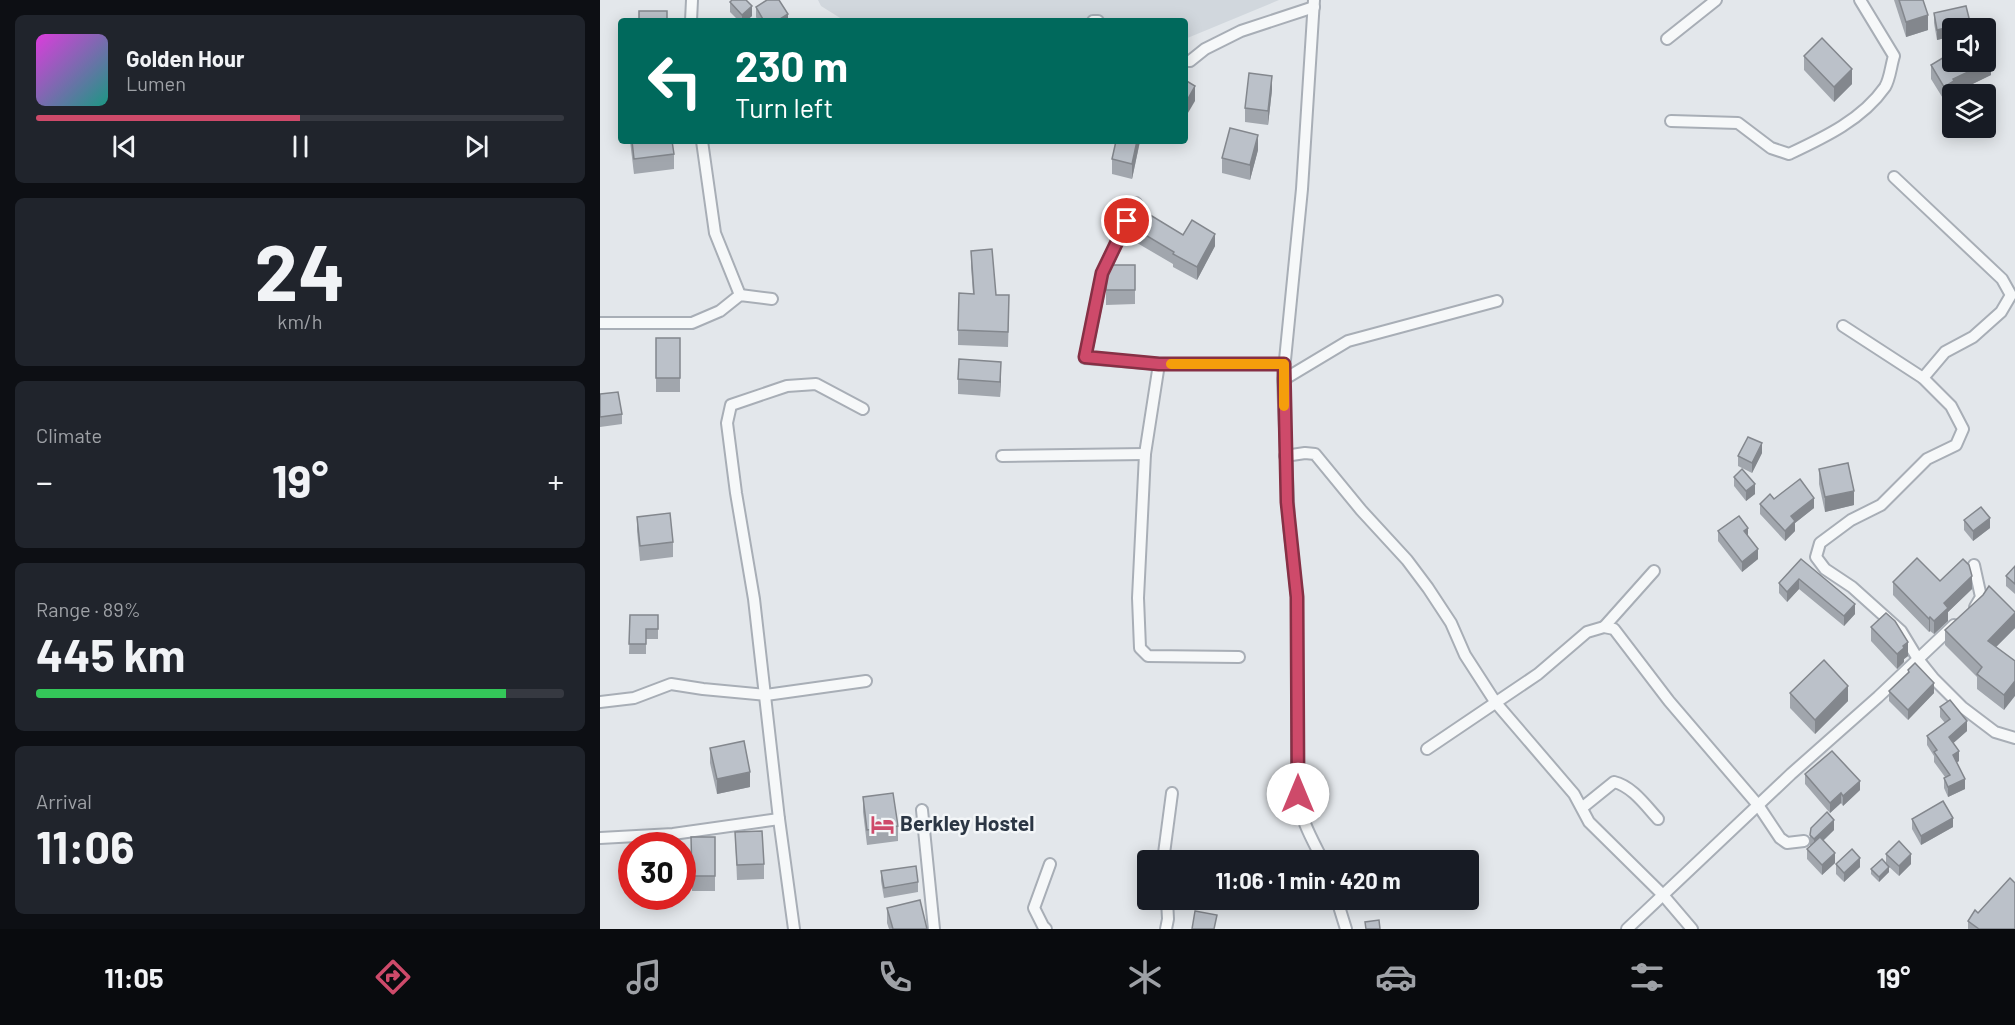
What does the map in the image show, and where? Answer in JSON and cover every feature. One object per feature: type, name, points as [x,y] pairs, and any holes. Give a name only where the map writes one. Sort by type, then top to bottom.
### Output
[{"type":"street","points":[[691,18],[692,0]]},
{"type":"street","points":[[1667,39],[1716,0]]},
{"type":"street","points":[[1671,121],[1738,123],[1771,148],[1789,154],[1817,141],[1857,117],[1886,86],[1894,56],[1860,0]]},
{"type":"street","points":[[1188,61],[1241,31],[1314,3],[1302,189],[1283,380],[1289,525],[1297,597],[1298,794],[1300,812],[1317,850]]},
{"type":"street","points":[[702,144],[715,233],[740,295]]},
{"type":"street","points":[[1894,177],[2002,279],[2011,295],[2001,312],[1973,337],[1945,351],[1923,378]]},
{"type":"street","points":[[1136,203],[1102,273],[1085,357],[1159,364],[1284,364]]},
{"type":"street","points":[[600,322],[692,322],[720,311],[740,295],[772,299]]},
{"type":"street","points":[[1283,380],[1348,341],[1497,301]]},
{"type":"street","points":[[1843,326],[1923,378],[1951,406],[1963,429],[1956,445],[1927,459],[1881,505],[1851,520],[1820,543],[1816,557],[1825,569],[1852,587],[1901,631],[1918,659],[1934,679],[1962,707],[1995,732],[2015,738]]},
{"type":"street","points":[[1159,364],[1145,454],[1138,598],[1140,648],[1148,656],[1239,657]]},
{"type":"street","points":[[794,929],[754,599],[727,423],[731,405],[787,386],[816,384],[863,409]]},
{"type":"street","points":[[1002,456],[1145,454]]},
{"type":"street","points":[[1285,456],[1315,454],[1361,510],[1407,560],[1451,623],[1465,655],[1496,703],[1574,794],[1589,822],[1663,895],[1692,929]]},
{"type":"street","points":[[1627,929],[1978,603],[1981,597],[1974,565]]},
{"type":"street","points":[[1604,627],[1654,571]]},
{"type":"street","points":[[1427,749],[1538,674],[1587,632],[1604,627],[1614,629],[1669,701],[1758,805],[1780,838],[1787,843],[1804,841]]},
{"type":"street","points":[[600,702],[634,698],[671,684],[766,695],[866,681]]},
{"type":"street","points":[[1583,807],[1614,782],[1620,783],[1634,794],[1658,819]]},
{"type":"street","points":[[1164,850],[1172,793]]},
{"type":"street","points":[[922,810],[934,929]]},
{"type":"street","points":[[600,838],[673,834],[779,819]]},
{"type":"street","points":[[1046,929],[1034,908],[1050,864]]},
{"type":"street","points":[[1166,929],[1168,910]]},
{"type":"street","points":[[1340,910],[1346,929]]},
{"type":"shaded area","points":[[818,0],[1279,0],[1188,38],[1188,18],[840,18],[821,6]]},
{"type":"building","points":[[746,0],[752,6],[742,15],[730,2]]},
{"type":"building","points":[[767,0],[779,0],[788,14],[782,18],[762,18],[756,7]]},
{"type":"building","points":[[1899,0],[1923,0],[1928,15],[1906,22]]},
{"type":"building","points":[[1966,6],[1969,18],[1942,18],[1942,29],[1937,30],[1934,13]]},
{"type":"building","points":[[639,11],[667,11],[667,18],[639,18]]},
{"type":"building","points":[[1822,38],[1852,69],[1834,87],[1804,56]]},
{"type":"building","points":[[1942,58],[1942,72],[1968,72],[1953,79],[1954,81],[1949,84],[1942,84],[1931,65]]},
{"type":"building","points":[[1249,73],[1272,76],[1268,111],[1245,108]]},
{"type":"building","points":[[1188,82],[1195,86],[1188,99]]},
{"type":"building","points":[[1230,128],[1258,135],[1250,165],[1222,158]]},
{"type":"building","points":[[632,144],[672,144],[674,154],[634,159]]},
{"type":"building","points":[[1115,144],[1136,144],[1132,164],[1112,159]]},
{"type":"building","points":[[1142,210],[1183,235],[1192,220],[1215,234],[1197,267],[1132,227]]},
{"type":"building","points":[[992,249],[996,295],[1009,295],[1008,332],[958,330],[959,293],[974,294],[971,251]]},
{"type":"building","points":[[1108,265],[1135,265],[1135,290],[1106,290]]},
{"type":"building","points":[[656,338],[680,338],[680,378],[656,378]]},
{"type":"building","points":[[959,359],[1001,362],[1000,382],[958,379]]},
{"type":"building","points":[[618,392],[622,414],[600,417],[600,394]]},
{"type":"building","points":[[1748,437],[1762,443],[1752,463],[1738,456]]},
{"type":"building","points":[[1848,463],[1854,491],[1825,497],[1819,469]]},
{"type":"building","points":[[1742,469],[1755,484],[1746,491],[1734,477]]},
{"type":"building","points":[[1800,479],[1814,498],[1791,516],[1795,521],[1785,531],[1760,504],[1770,494],[1774,499]]},
{"type":"building","points":[[1981,507],[1990,518],[1973,531],[1964,520]]},
{"type":"building","points":[[670,513],[673,542],[640,546],[637,517]]},
{"type":"building","points":[[1739,516],[1748,528],[1744,531],[1758,549],[1742,562],[1718,531]]},
{"type":"building","points":[[1917,558],[1940,581],[1963,559],[1969,565],[1972,576],[1944,603],[1948,608],[1934,621],[1930,617],[1929,619],[1893,582]]},
{"type":"building","points":[[1801,559],[1855,604],[1844,616],[1799,579],[1787,592],[1779,583]]},
{"type":"building","points":[[2015,566],[2015,584],[2006,576]]},
{"type":"building","points":[[1989,586],[2015,612],[1988,641],[2015,661],[2015,681],[2004,695],[1977,674],[1982,667],[1945,630],[1983,595]]},
{"type":"building","points":[[1886,613],[1895,621],[1908,642],[1897,654],[1871,627]]},
{"type":"building","points":[[630,615],[658,615],[658,629],[646,629],[646,644],[629,644]]},
{"type":"building","points":[[1824,660],[1848,686],[1815,720],[1790,693]]},
{"type":"building","points":[[1915,663],[1934,683],[1908,710],[1889,691]]},
{"type":"building","points":[[1950,700],[1967,721],[1949,737],[1959,751],[1953,755],[1965,779],[1948,787],[1944,778],[1950,775],[1934,752],[1937,750],[1927,736],[1950,719],[1940,707]]},
{"type":"building","points":[[744,741],[750,772],[717,779],[710,748]]},
{"type":"building","points":[[1832,751],[1860,781],[1843,796],[1841,793],[1830,803],[1805,774]]},
{"type":"building","points":[[893,793],[898,826],[867,830],[863,797]]},
{"type":"building","points":[[1943,801],[1953,818],[1921,836],[1912,819]]},
{"type":"building","points":[[1827,812],[1834,820],[1814,839],[1810,835],[1811,828]]},
{"type":"building","points":[[762,831],[764,864],[737,865],[735,832]]},
{"type":"building","points":[[696,837],[715,837],[715,876],[696,876]]},
{"type":"building","points":[[1820,837],[1835,853],[1822,865],[1807,849]]},
{"type":"building","points":[[1899,841],[1911,854],[1899,866],[1886,854]]},
{"type":"building","points":[[1852,849],[1860,858],[1844,873],[1836,864]]},
{"type":"building","points":[[1882,859],[1889,867],[1879,877],[1871,869]]},
{"type":"building","points":[[916,866],[918,882],[884,888],[881,871]]},
{"type":"building","points":[[2010,878],[2015,883],[2015,929],[1979,929],[1968,921],[1975,910],[1978,913]]},
{"type":"building","points":[[920,900],[927,929],[893,929],[887,908]]},
{"type":"building","points":[[1195,911],[1217,915],[1214,929],[1192,929]]},
{"type":"building","points":[[1379,920],[1380,929],[1366,929],[1365,922]]},
{"type":"slow traffic","points":[[1171,364],[1284,364],[1284,406]]},
{"type":"place","name":"Berkley Hostel","points":[[882,824]]},
{"type":"route","points":[[1127,221],[1102,273],[1085,357],[1159,364],[1284,364],[1287,502],[1297,597],[1298,794]]}]
